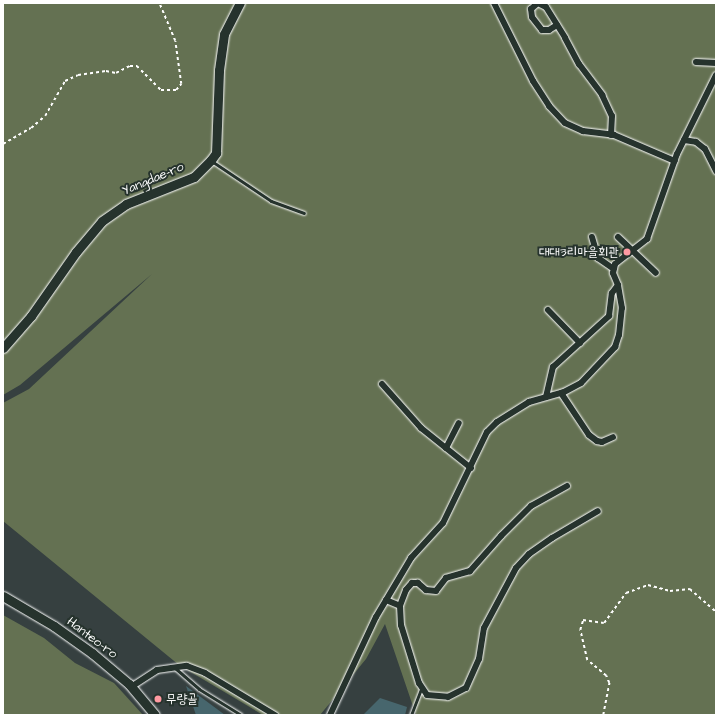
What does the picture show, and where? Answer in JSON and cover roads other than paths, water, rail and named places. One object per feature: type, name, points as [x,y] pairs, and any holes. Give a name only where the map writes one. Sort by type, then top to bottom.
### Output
[{"type":"street","name":"Yangdae-ro","points":[[3,348],[31,316],[76,252],[102,221],[126,204],[194,177],[216,153],[219,70],[224,34],[240,3]]},
{"type":"street","points":[[494,3],[519,49],[524,66],[549,106],[565,123],[583,131],[611,135],[675,161]]},
{"type":"street","points":[[557,25],[549,30],[542,30],[532,17],[531,9],[538,3],[543,4],[557,25],[612,116],[611,135]]},
{"type":"street","points":[[696,62],[716,63]]},
{"type":"street","points":[[330,715],[364,640],[386,600],[411,558],[443,524],[487,432],[497,422],[529,402],[561,393],[581,383],[615,347],[619,336],[622,308],[618,285],[613,273],[615,264],[634,252],[648,239],[675,161],[716,75]]},
{"type":"street","points":[[684,140],[696,142],[705,149],[716,171]]},
{"type":"street","points":[[592,237],[598,258],[614,269]]},
{"type":"street","points":[[618,237],[656,273]]},
{"type":"street","points":[[546,397],[552,367],[609,316],[612,293],[618,285]]},
{"type":"street","points":[[548,310],[580,343]]},
{"type":"street","points":[[382,384],[421,428],[471,468]]},
{"type":"street","points":[[561,393],[589,435],[597,441],[602,442],[613,436]]},
{"type":"street","points":[[446,448],[459,423]]},
{"type":"street","points":[[567,486],[531,506],[501,536],[470,571],[446,578],[436,591],[432,592],[418,583],[412,583],[406,590],[400,606],[401,625],[422,687],[427,695],[434,698],[448,697],[466,688],[478,659],[484,628],[516,568],[529,554],[598,511]]},
{"type":"street","name":"Hanteo-ro","points":[[3,596],[54,626],[92,653],[131,687],[155,715]]},
{"type":"street","points":[[386,600],[400,606]]},
{"type":"street","points":[[131,687],[156,670],[187,666],[205,673],[275,715]]},
{"type":"lane","points":[[211,160],[271,202],[304,213]]},
{"type":"lane","points":[[174,667],[199,689],[242,715]]},
{"type":"lane","points":[[411,715],[422,687]]},
{"type":"water","points":[[186,686],[225,715],[196,715]]},
{"type":"water","points":[[380,698],[407,707],[405,715],[363,715]]},
{"type":"place","name":"대대3리마을회관","points":[[627,252]]},
{"type":"place","name":"무량골","points":[[158,699]]}]
